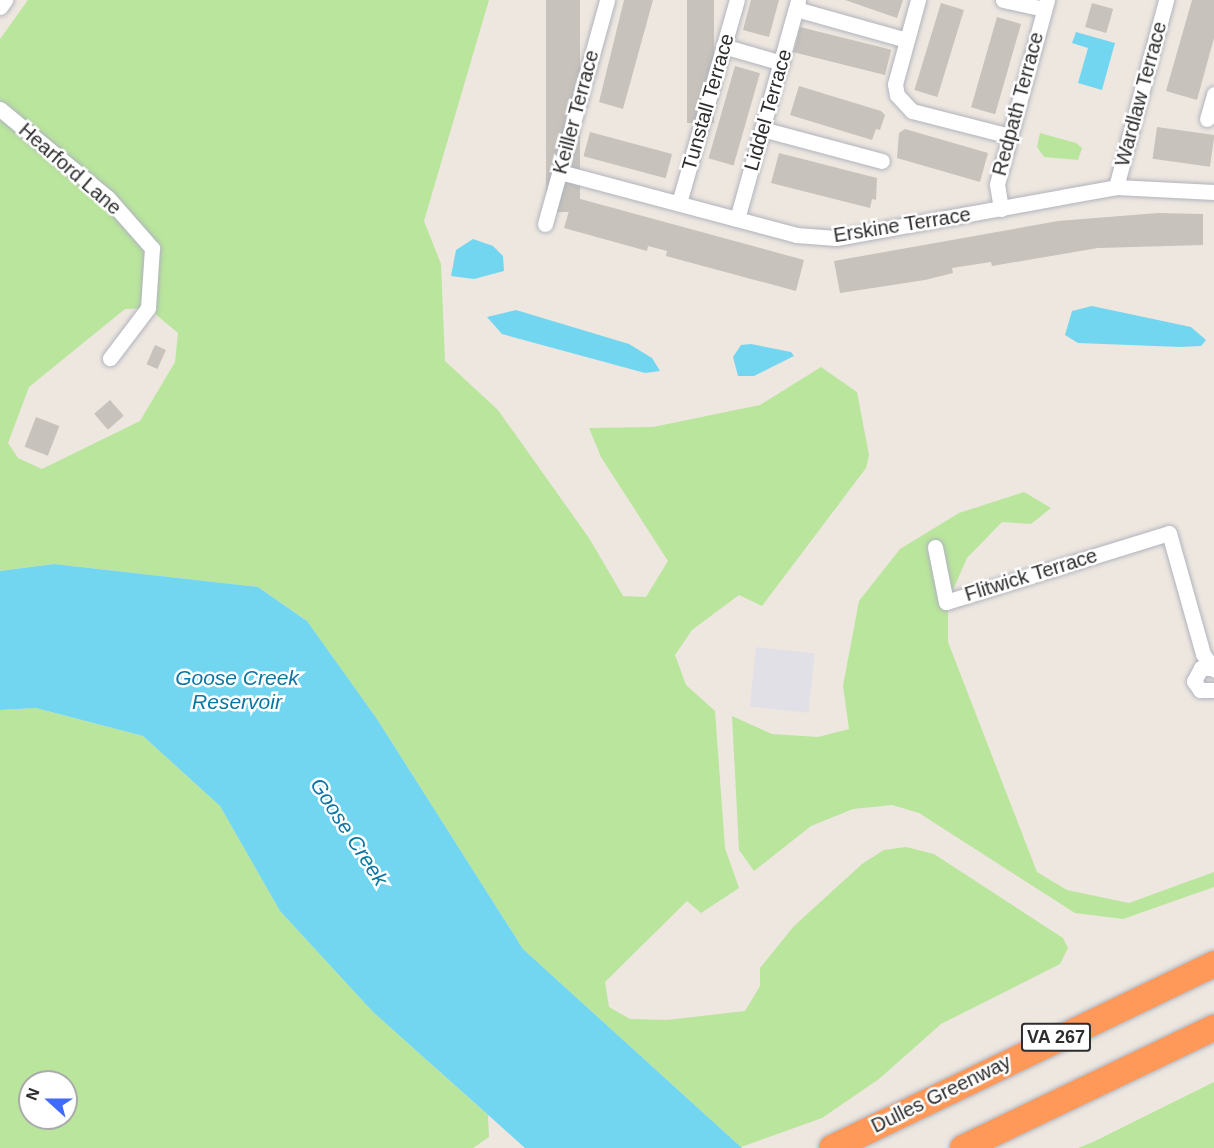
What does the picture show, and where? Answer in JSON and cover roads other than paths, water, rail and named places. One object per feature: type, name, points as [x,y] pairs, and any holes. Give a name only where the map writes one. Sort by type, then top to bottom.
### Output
[{"type":"highway","name":"Dulles Greenway","points":[[832,1148],[1214,964]]},
{"type":"highway","points":[[963,1148],[1214,1028]]},
{"type":"highway","points":[[1174,1049],[1214,1036]]},
{"type":"street","points":[[0,7],[5,0]]},
{"type":"street","name":"Keiller Terrace","points":[[545,224],[607,0]]},
{"type":"street","name":"Tunstall Terrace","points":[[679,203],[737,0]]},
{"type":"street","points":[[918,0],[895,84],[904,106],[1010,136]]},
{"type":"street","points":[[1003,0],[1045,5]]},
{"type":"street","name":"Wardlaw Terrace","points":[[1116,188],[1166,0]]},
{"type":"street","points":[[797,4],[907,40]]},
{"type":"street","name":"Liddel Terrace","points":[[737,219],[797,4]]},
{"type":"street","name":"Redpath Terrace","points":[[1001,209],[997,184],[1045,5]]},
{"type":"street","points":[[723,46],[782,63]]},
{"type":"street","points":[[1207,119],[1214,94]]},
{"type":"street","name":"Hearford Lane","points":[[0,109],[108,198],[152,248],[148,308],[110,358]]},
{"type":"street","points":[[762,129],[882,161]]},
{"type":"street","name":"Erskine Terrace","points":[[560,172],[796,235],[836,238],[1116,188],[1214,192]]},
{"type":"street","name":"Flitwick Terrace","points":[[935,547],[946,602],[1169,533],[1208,665]]},
{"type":"street","points":[[1208,665],[1194,681],[1209,691],[1214,705]]},
{"type":"water","points":[[1076,32],[1115,43],[1102,90],[1078,83],[1088,48],[1072,43]]},
{"type":"water","points":[[473,239],[493,246],[503,256],[504,271],[474,279],[451,276],[456,250]]},
{"type":"water","points":[[1092,306],[1191,327],[1206,340],[1201,346],[1180,347],[1078,343],[1065,335],[1072,311]]},
{"type":"water","points":[[516,310],[629,344],[652,358],[660,371],[645,373],[502,334],[487,317]]},
{"type":"water","points":[[751,344],[791,352],[794,356],[754,376],[738,376],[733,357],[741,345]]},
{"type":"water","name":"Goose Creek Reservoir","points":[[54,564],[258,587],[307,621],[377,719],[523,949],[742,1148],[525,1148],[373,1012],[280,911],[220,806],[143,736],[36,708],[0,710],[0,571]]},
{"type":"water label","name":"Goose Creek","points":[[349,832]]}]
